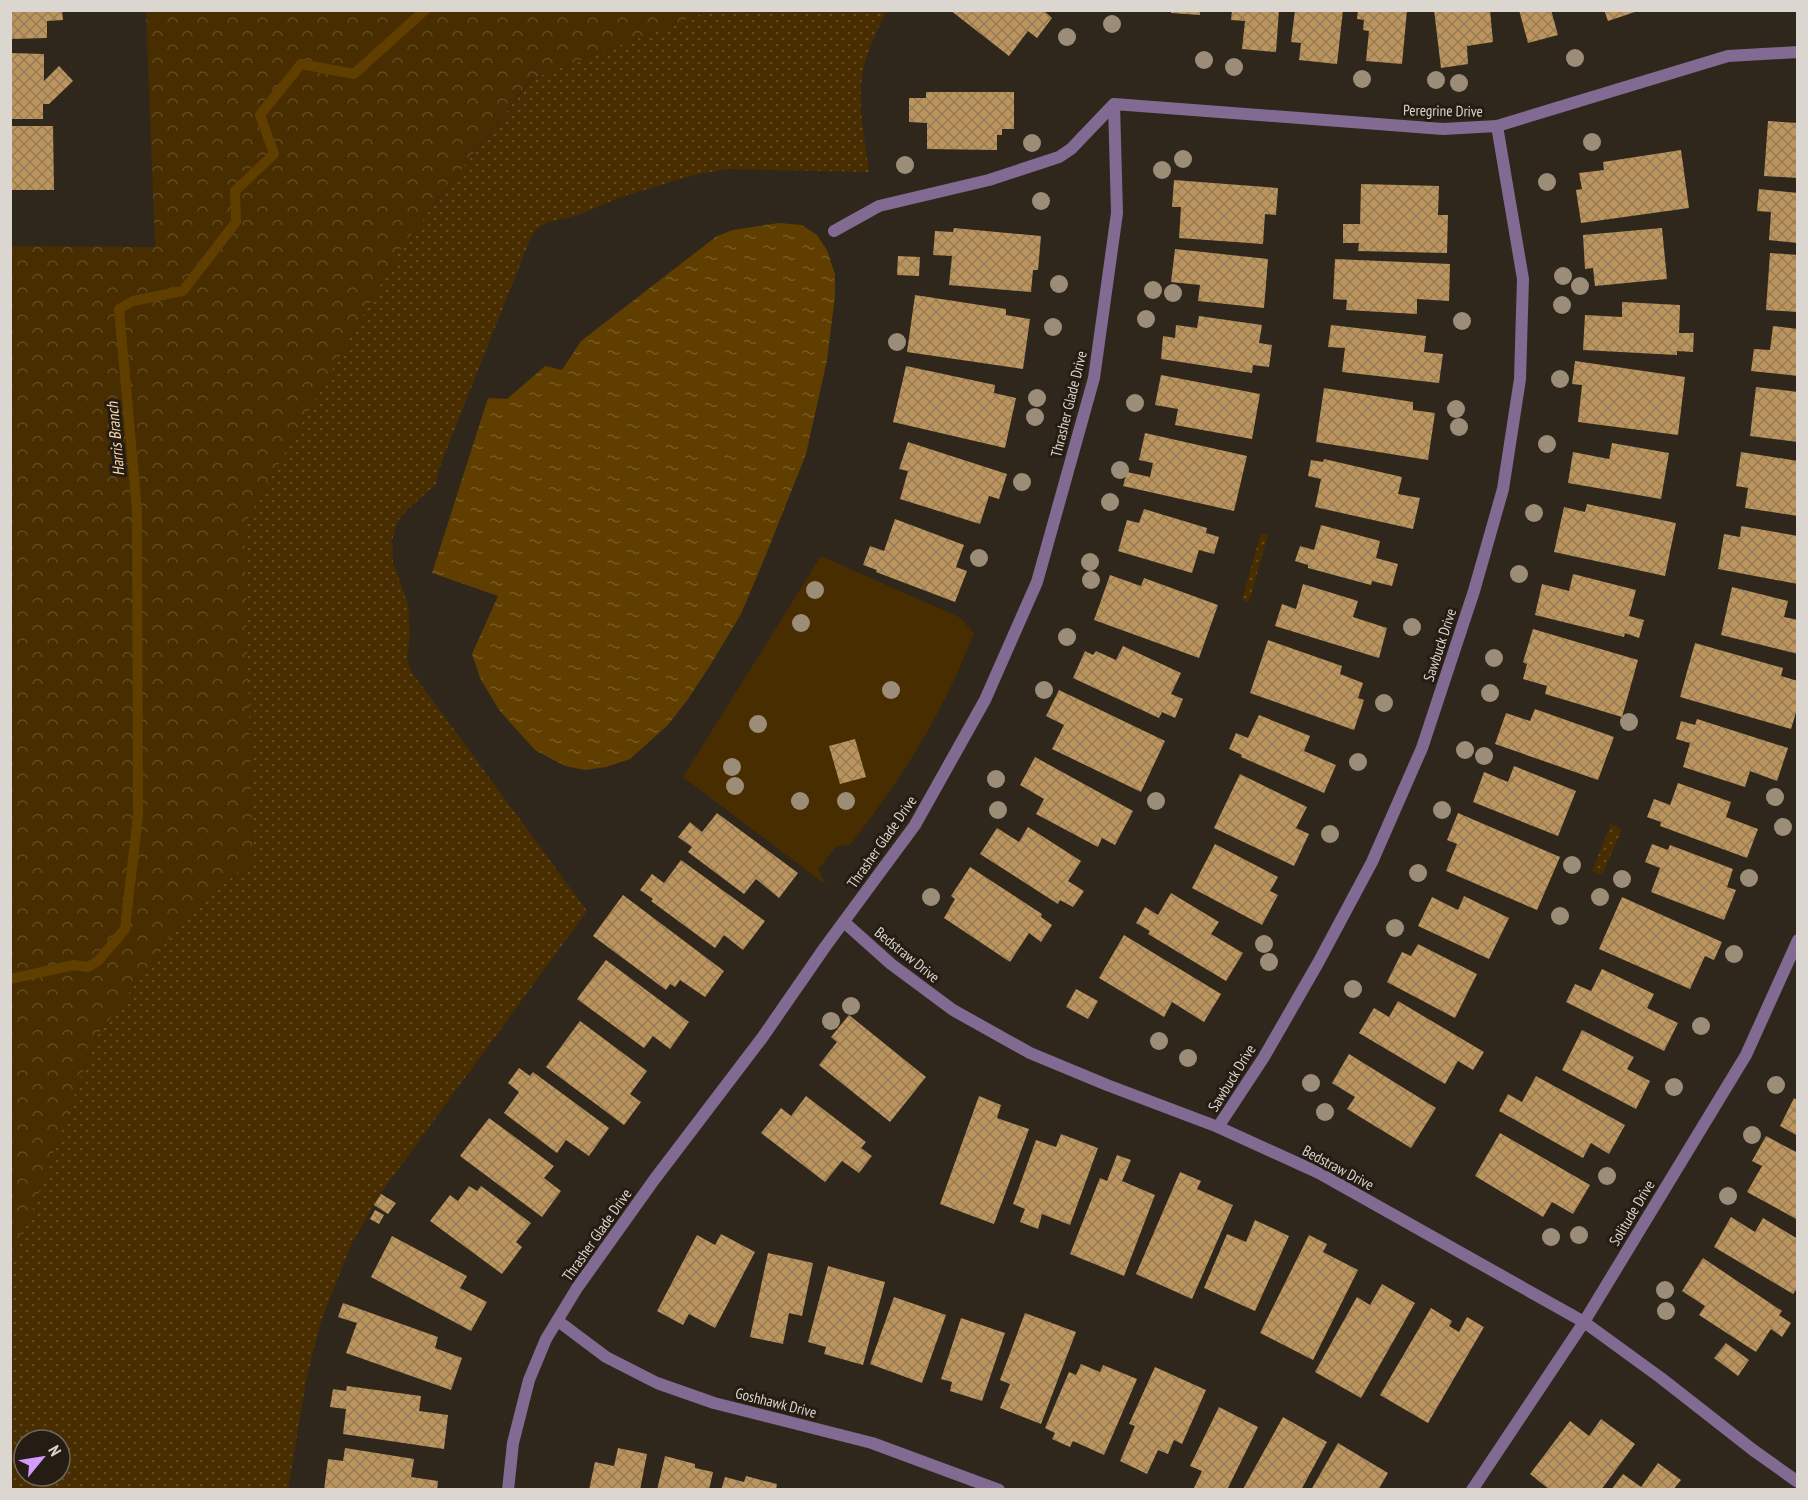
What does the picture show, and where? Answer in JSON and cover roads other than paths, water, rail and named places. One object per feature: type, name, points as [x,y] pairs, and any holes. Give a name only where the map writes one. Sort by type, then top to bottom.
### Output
[{"type":"street","name":"Peregrine Drive","points":[[1114,104],[1443,129],[1497,126],[1728,56],[1797,52]]},
{"type":"street","points":[[834,231],[879,206],[989,180],[1059,157],[1071,149],[1114,104]]},
{"type":"street","name":"Thrasher Glade Drive","points":[[508,1490],[513,1443],[530,1380],[546,1339],[577,1288],[654,1180],[762,1038],[915,825],[984,700],[1037,582],[1094,378],[1117,213],[1114,104]]},
{"type":"street","name":"Sawbuck Drive","points":[[1218,1127],[1264,1056],[1318,963],[1372,862],[1422,748],[1474,591],[1503,489],[1520,379],[1523,279],[1497,126]]},
{"type":"street","name":"Bedstraw Drive","points":[[844,921],[891,964],[953,1010],[1030,1053],[1218,1127],[1319,1173],[1584,1322],[1797,1482]]},
{"type":"street","name":"Solitude Drive","points":[[1472,1490],[1584,1322],[1746,1055],[1797,940]]},
{"type":"street","name":"Goshhawk Drive","points":[[558,1320],[606,1357],[657,1383],[714,1403],[872,1443],[999,1490]]},
{"type":"water","points":[[779,223],[802,225],[817,235],[827,250],[835,274],[835,296],[827,360],[806,454],[741,614],[688,699],[668,725],[630,759],[606,767],[585,770],[565,766],[535,750],[499,710],[480,678],[472,654],[498,596],[432,573],[488,398],[507,399],[545,366],[562,370],[581,341],[717,236],[733,230]]},
{"type":"waterway","name":"Harris Branch","points":[[10,979],[74,965],[88,967],[98,961],[125,929],[138,815],[137,510],[119,309],[133,301],[183,291],[236,222],[235,191],[274,154],[260,115],[301,64],[354,74],[425,10]]}]
